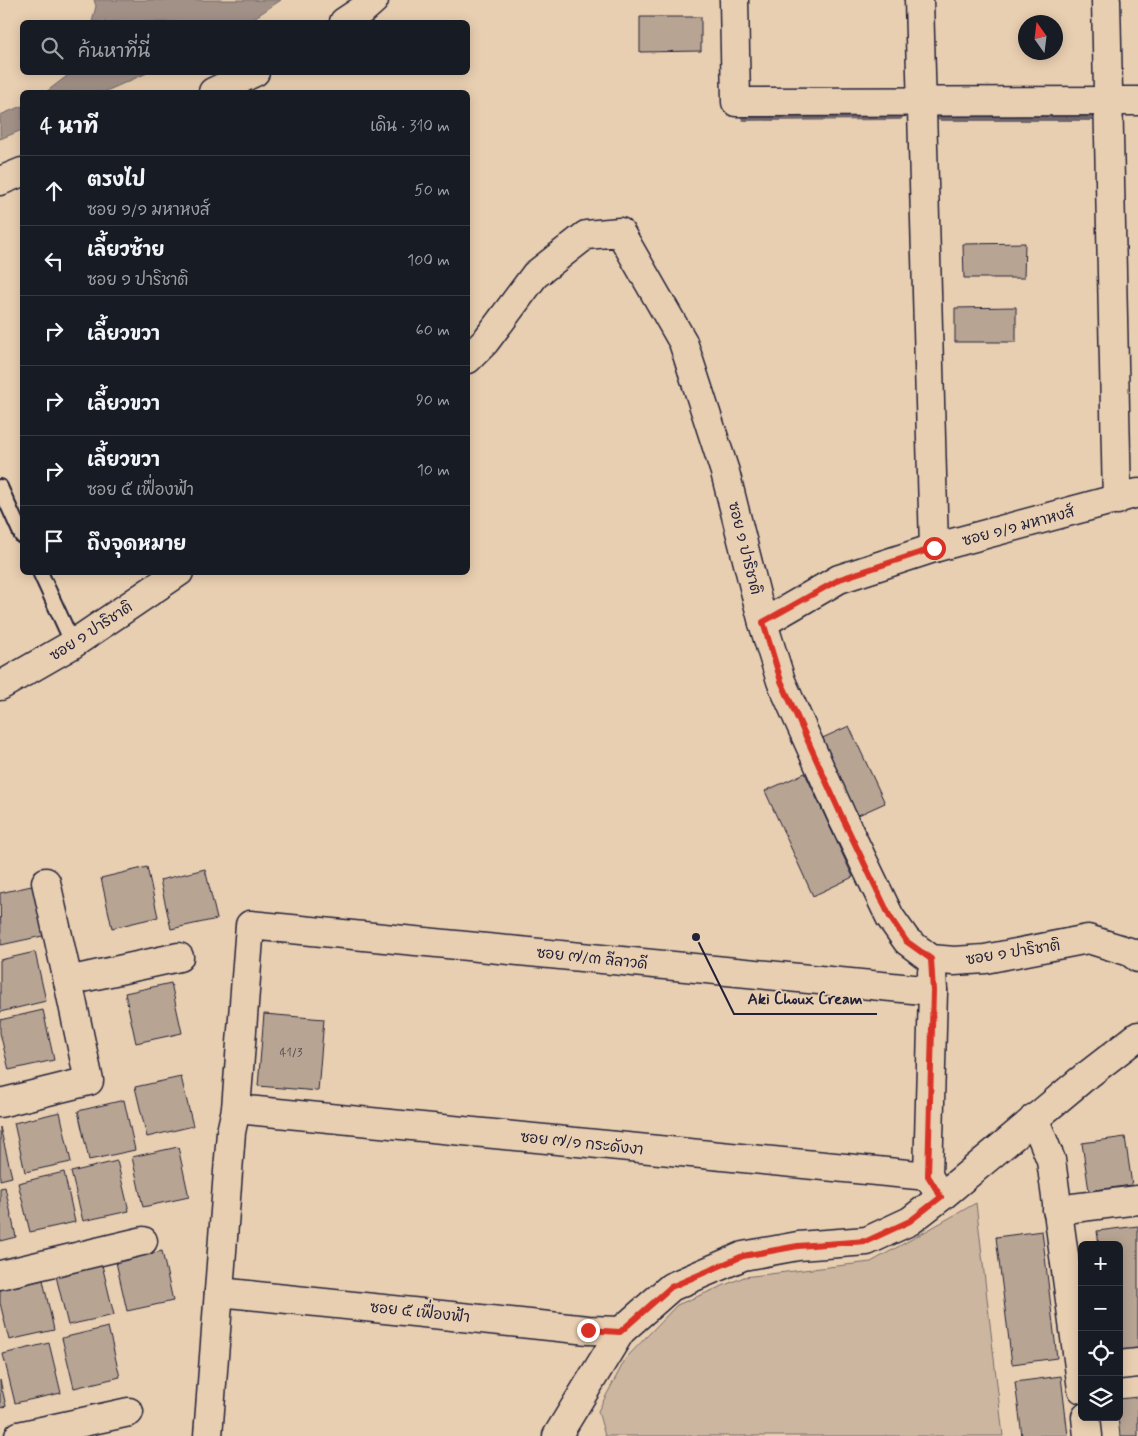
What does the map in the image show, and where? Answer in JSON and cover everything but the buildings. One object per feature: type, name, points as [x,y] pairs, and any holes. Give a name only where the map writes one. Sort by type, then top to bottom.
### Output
[{"type":"street","points":[[347,20],[374,0]]},
{"type":"street","points":[[734,0],[736,102],[1138,101]]},
{"type":"street","points":[[919,0],[934,548]]},
{"type":"street","points":[[1106,0],[1108,101],[1127,497]]},
{"type":"street","points":[[217,90],[249,75]]},
{"type":"street","points":[[0,181],[20,173]]},
{"type":"street","name":"ซอย ๑ ปาริชาติ","points":[[470,358],[485,342],[535,275],[586,235],[620,232],[683,342],[725,472],[763,622],[781,681],[843,819],[890,917],[906,941],[931,959],[954,961],[985,959],[1088,939],[1130,952],[1138,958]]},
{"type":"street","name":"ซอย ๑/๑ มหาหงส์","points":[[763,622],[840,579],[934,548],[1127,497]]},
{"type":"street","name":"ซอย ๑ ปาริชาติ","points":[[0,686],[73,644],[175,575]]},
{"type":"street","points":[[0,1103],[89,1081],[46,882]]},
{"type":"street","name":"ซอย ๗/๓ ลีลาวดี","points":[[236,1109],[250,925],[933,991]]},
{"type":"street","points":[[68,981],[179,957]]},
{"type":"street","points":[[931,959],[935,1187]]},
{"type":"street","points":[[557,1436],[620,1332],[671,1287],[743,1256],[798,1246],[867,1241],[910,1221],[935,1187],[1034,1118],[1138,1036]]},
{"type":"street","points":[[208,1436],[231,1132],[236,1109]]},
{"type":"street","name":"ซอย ๗/๑ กระดังงา","points":[[236,1109],[935,1187]]},
{"type":"street","points":[[1034,1118],[1051,1160],[1078,1354]]},
{"type":"street","points":[[1058,1210],[1138,1200]]},
{"type":"street","points":[[0,1275],[143,1241]]},
{"type":"street","name":"ซอย ๕ เฟื่องฟ้า","points":[[219,1292],[620,1332]]},
{"type":"street","points":[[1123,1365],[1138,1363]]},
{"type":"street","points":[[18,1436],[129,1412]]},
{"type":"street","points":[[1086,1421],[1088,1436]]},
{"type":"lane","points":[[0,487],[20,532]]},
{"type":"lane","points":[[41,575],[73,644]]},
{"type":"shaded area","points":[[94,0],[281,0],[251,20],[92,20],[96,6]]},
{"type":"shaded area","points":[[68,75],[142,75],[109,90],[49,90]]},
{"type":"shaded area","points":[[20,107],[20,131],[0,139],[0,115]]},
{"type":"shaded area","points":[[976,1203],[1003,1436],[605,1436],[598,1411],[626,1358],[677,1305],[744,1277],[871,1262]]},
{"type":"waterway","points":[[745,117],[899,116]]},
{"type":"waterway","points":[[941,117],[1097,117]]},
{"type":"place","name":"Aki Choux Cream","points":[[696,937]]},
{"type":"route","points":[[588,1330],[620,1332],[671,1287],[743,1256],[798,1246],[867,1241],[910,1221],[941,1197],[928,1176],[933,991],[931,959],[906,941],[890,917],[843,819],[781,681],[763,622],[840,579],[934,548]]}]
